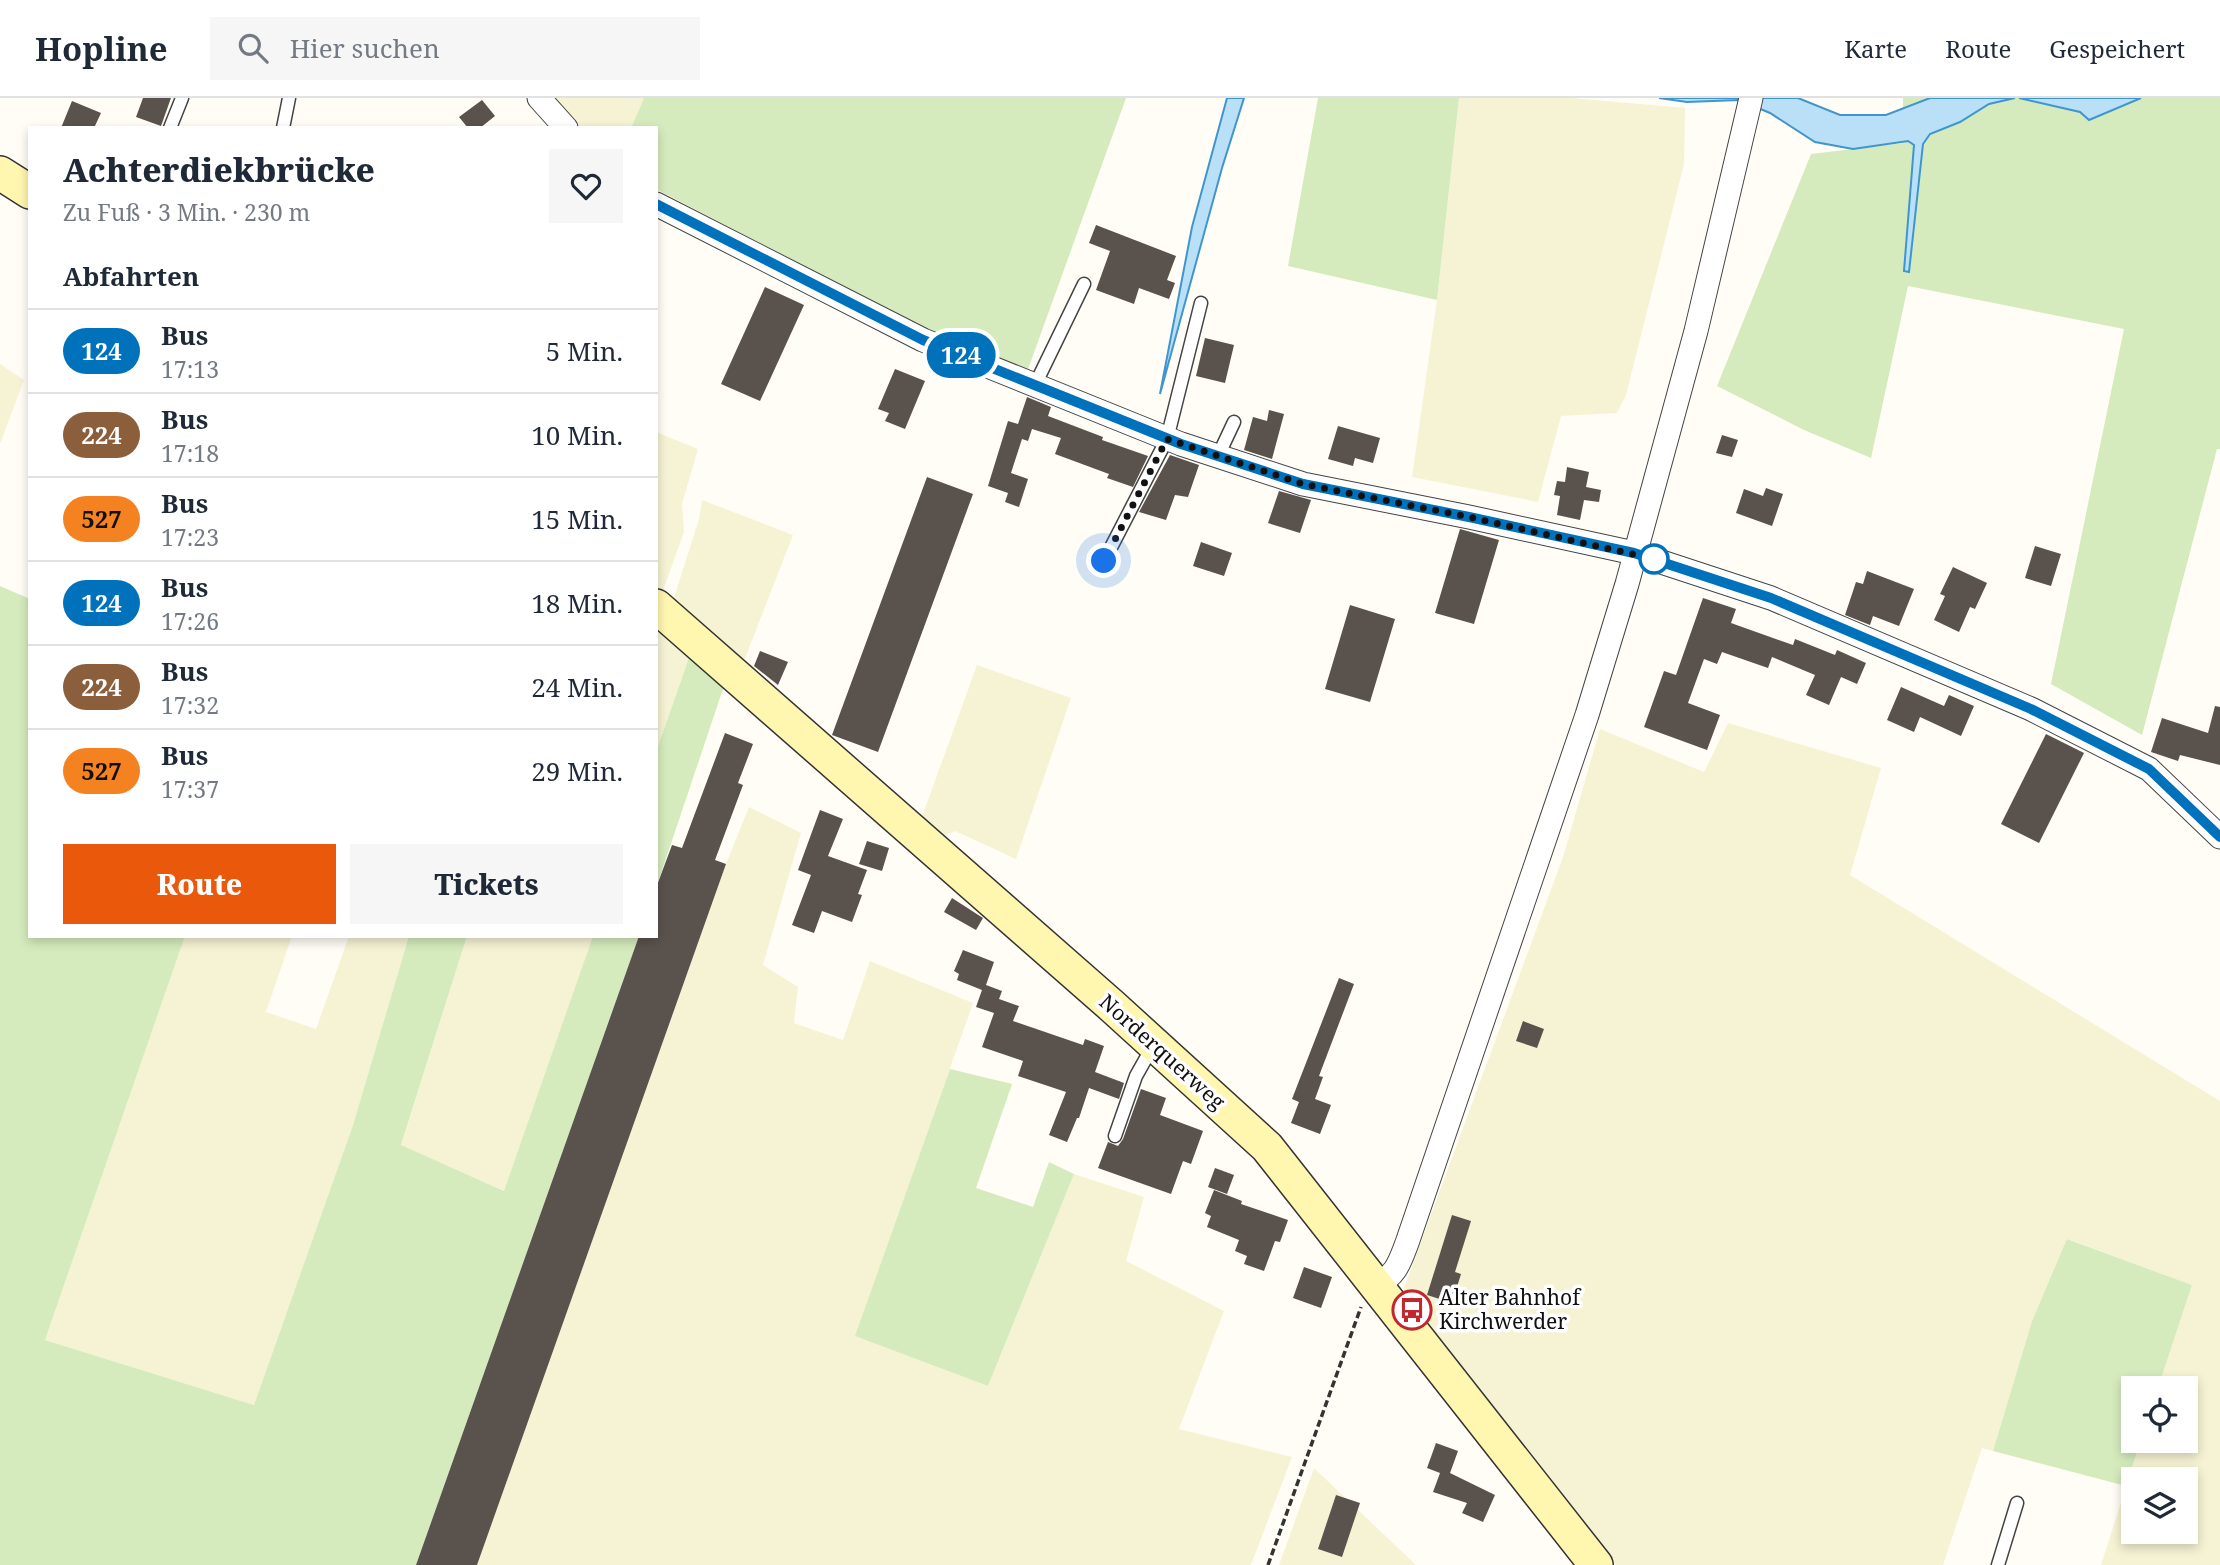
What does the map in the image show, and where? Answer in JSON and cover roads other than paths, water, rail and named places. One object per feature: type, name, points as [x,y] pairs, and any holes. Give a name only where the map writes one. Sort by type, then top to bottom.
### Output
[{"type":"street","points":[[539,98],[564,126]]},
{"type":"street","points":[[1377,1284],[1389,1279],[1397,1269],[1407,1243],[1587,715],[1628,584],[1634,553],[1696,331],[1751,98]]},
{"type":"street","points":[[0,173],[28,191]]},
{"type":"street","points":[[658,205],[923,340],[1167,439],[1303,484],[1634,553],[1771,598],[2031,709],[2149,769],[2220,837]]},
{"type":"street","name":"Norderquerweg","points":[[658,608],[1154,1044],[1267,1147],[1596,1565]]},
{"type":"lane","points":[[171,126],[181,98]]},
{"type":"lane","points":[[283,126],[289,98]]},
{"type":"lane","points":[[1035,385],[1084,284]]},
{"type":"lane","points":[[1104,561],[1167,439],[1201,303]]},
{"type":"lane","points":[[1218,456],[1234,422]]},
{"type":"lane","points":[[1115,1136],[1136,1076],[1154,1044]]},
{"type":"lane","points":[[1998,1565],[2017,1503]]},
{"type":"water","points":[[1227,98],[1244,98],[1160,394],[1192,227]]},
{"type":"water","points":[[1659,98],[1798,98],[1840,115],[1886,115],[1930,98],[2015,98],[1989,104],[1960,122],[1930,134],[1923,144],[1909,272],[1904,271],[1914,145],[1908,141],[1853,149],[1815,142],[1770,113],[1739,100],[1687,102]]},
{"type":"water","points":[[2019,98],[2141,98],[2089,120],[2080,112]]},
{"type":"place","name":"Alter Bahnhof Kirchwerder","points":[[1412,1310]]}]
